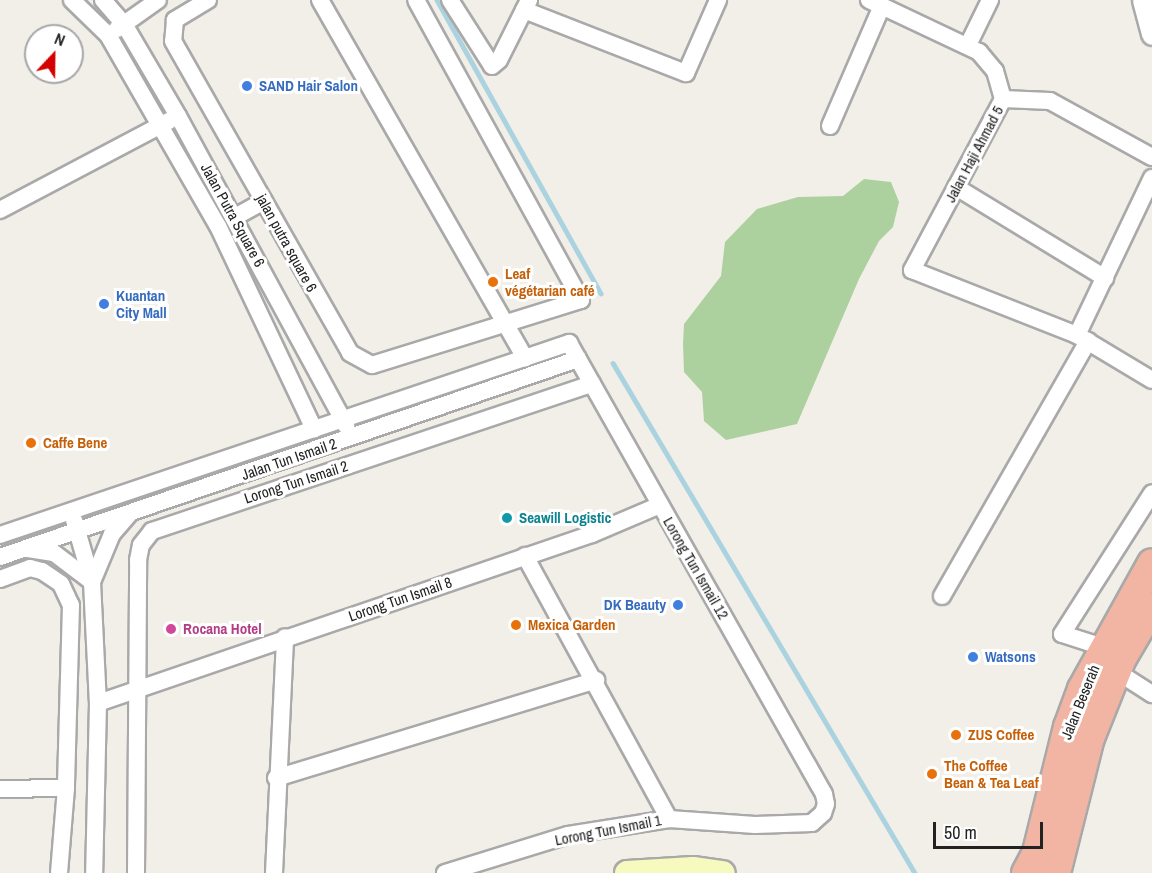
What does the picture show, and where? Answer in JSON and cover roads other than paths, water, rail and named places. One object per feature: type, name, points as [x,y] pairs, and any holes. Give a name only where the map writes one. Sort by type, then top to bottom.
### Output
[{"type":"highway","name":"Jalan Beserah","points":[[1056,873],[1110,659],[1152,563]]},
{"type":"highway","name":"Jalan Beserah","points":[[1031,863],[1068,727],[1110,659],[1152,607]]},
{"type":"main road","points":[[627,873],[693,869],[723,873]]},
{"type":"street","name":"Jalan Putra Square 6","points":[[72,0],[108,35],[218,226],[314,429]]},
{"type":"street","points":[[108,35],[158,0]]},
{"type":"street","points":[[320,0],[525,358]]},
{"type":"street","name":"jalan putra square 6","points":[[203,1],[175,20],[174,41],[356,359],[380,364],[578,302],[582,297],[416,0]]},
{"type":"street","points":[[450,0],[489,64],[494,66],[526,5],[686,73],[718,0]]},
{"type":"street","points":[[968,45],[990,0]]},
{"type":"street","points":[[1143,0],[1152,34]]},
{"type":"street","name":"Jalan Putra Square 6","points":[[110,2],[235,217],[343,418],[350,438]]},
{"type":"street","points":[[93,19],[110,2]]},
{"type":"street","points":[[830,126],[875,3]]},
{"type":"street","name":"Jalan Haji Ahmad 5","points":[[875,3],[968,45],[995,71],[1003,99],[912,270],[1082,338]]},
{"type":"street","points":[[1003,99],[1050,101],[1152,157]]},
{"type":"street","points":[[0,210],[178,116]]},
{"type":"street","points":[[942,596],[1082,338],[1104,278],[1152,178]]},
{"type":"street","points":[[956,187],[1104,278]]},
{"type":"street","points":[[235,217],[264,201]]},
{"type":"street","points":[[1082,338],[1152,380]]},
{"type":"street","name":"Jalan Tun Ismail 2","points":[[0,535],[65,510],[568,343]]},
{"type":"street","name":"Lorong Tun Ismail 12","points":[[568,343],[824,794]]},
{"type":"street","name":"Jalan Tun Ismail 2","points":[[0,557],[578,359]]},
{"type":"street","name":"Lorong Tun Ismail 2","points":[[137,687],[138,560],[141,545],[152,531],[592,384]]},
{"type":"street","points":[[1152,493],[1062,634],[1110,659],[1152,694]]},
{"type":"street","name":"Lorong Tun Ismail 8","points":[[98,703],[137,687],[525,556],[660,505]]},
{"type":"street","points":[[65,510],[78,530],[92,582],[98,703],[94,873]]},
{"type":"street","points":[[92,582],[112,534],[131,512]]},
{"type":"street","points":[[25,548],[54,553],[92,582]]},
{"type":"street","points":[[525,556],[596,680],[669,819]]},
{"type":"street","points":[[0,579],[30,568],[42,571],[61,584],[71,605],[66,788],[59,873]]},
{"type":"street","points":[[274,873],[276,778],[285,637]]},
{"type":"street","points":[[276,778],[596,680]]},
{"type":"street","points":[[136,873],[137,687]]},
{"type":"street","points":[[0,789],[66,788]]},
{"type":"street","name":"Lorong Tun Ismail 1","points":[[445,873],[488,869],[568,835],[669,819],[755,825],[812,823],[823,813],[824,794]]},
{"type":"waterway","points":[[437,0],[601,293]]},
{"type":"waterway","points":[[613,363],[915,873]]},
{"type":"place","name":"SAND Hair Salon","points":[[247,86]]},
{"type":"place","name":"Leaf végétarian café","points":[[493,282]]},
{"type":"place","name":"Kuantan City Mall","points":[[104,304]]},
{"type":"place","name":"Caffe Bene","points":[[31,443]]},
{"type":"place","name":"Seawill Logistic","points":[[507,518]]},
{"type":"place","name":"DK Beauty","points":[[678,605]]},
{"type":"place","name":"Mexica Garden","points":[[516,625]]},
{"type":"place","name":"Rocana Hotel","points":[[171,629]]},
{"type":"place","name":"Watsons","points":[[973,657]]},
{"type":"place","name":"ZUS Coffee","points":[[956,735]]},
{"type":"place","name":"The Coffee Bean & Tea Leaf","points":[[932,774]]}]
